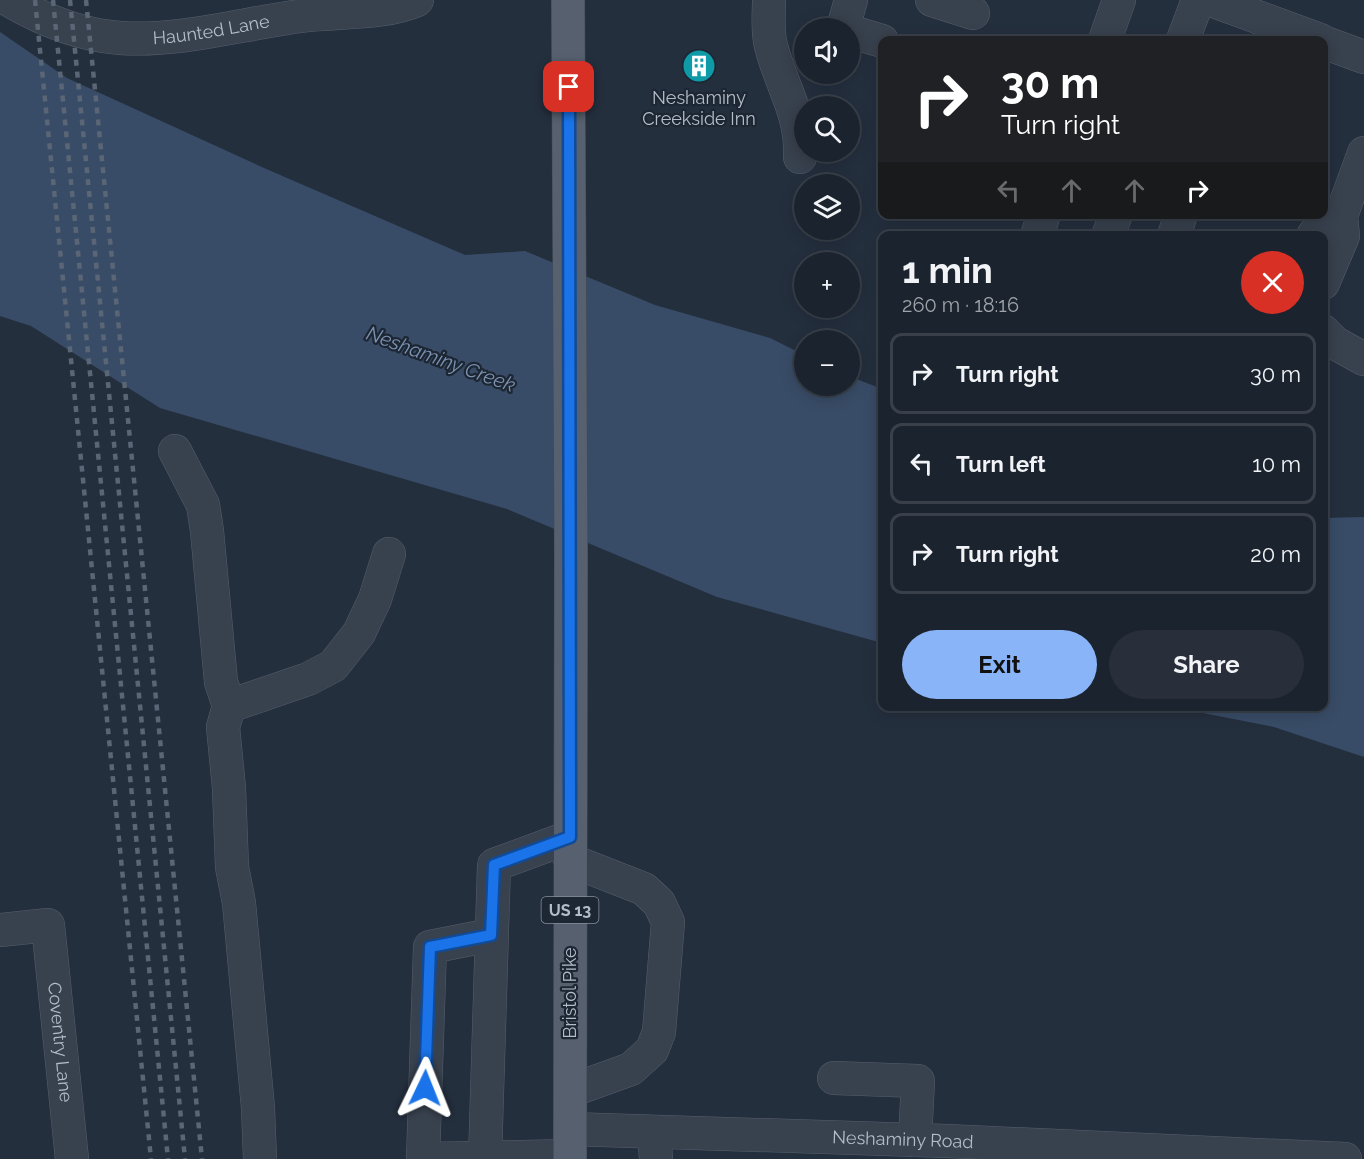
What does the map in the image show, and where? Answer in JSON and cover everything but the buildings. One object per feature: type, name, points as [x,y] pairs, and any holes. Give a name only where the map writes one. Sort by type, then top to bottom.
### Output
[{"type":"main road","name":"Bristol Pike","points":[[568,0],[571,556],[570,1148]]},
{"type":"street","name":"Haunted Lane","points":[[9,0],[26,10],[73,29],[119,38],[142,39],[170,37],[299,16],[390,8],[417,0]]},
{"type":"street","points":[[769,0],[770,46],[794,109]]},
{"type":"street","points":[[846,18],[851,0]]},
{"type":"street","points":[[932,0],[973,18]]},
{"type":"street","points":[[1106,36],[1119,0]]},
{"type":"street","points":[[1184,36],[1198,0]]},
{"type":"street","points":[[1211,0],[1250,29],[1291,36]]},
{"type":"street","points":[[860,34],[878,40]]},
{"type":"street","points":[[1328,44],[1364,57]]},
{"type":"street","points":[[1328,271],[1343,236],[1341,216],[1364,153]]},
{"type":"street","points":[[1316,231],[1332,218],[1341,216]]},
{"type":"street","points":[[1328,336],[1335,343],[1364,359]]},
{"type":"street","points":[[175,451],[202,505],[207,531],[221,682],[229,706],[224,727],[232,867],[239,903],[258,1108],[260,1159]]},
{"type":"street","points":[[229,706],[308,679],[333,666],[359,633],[375,599],[389,554]]},
{"type":"street","points":[[484,1158],[494,865],[570,848],[644,889],[659,903],[668,922],[659,1032],[652,1050],[631,1069],[570,1091]]},
{"type":"street","name":"Coventry Lane","points":[[0,930],[48,925],[72,1159]]},
{"type":"street","points":[[423,1159],[430,947],[491,935]]},
{"type":"street","points":[[834,1078],[918,1081],[915,1140]]},
{"type":"street","name":"Neshaminy Road","points":[[423,1159],[484,1158],[570,1148],[728,1147],[915,1140],[1345,1159]]},
{"type":"water","name":"Neshaminy Creek","points":[[0,32],[67,78],[264,168],[465,255],[525,251],[655,305],[770,338],[794,350],[794,396],[860,396],[860,380],[878,387],[878,642],[717,597],[507,509],[160,408],[31,326],[0,316]]},
{"type":"water","points":[[1364,517],[1364,757],[1274,727],[1192,711],[1328,711],[1328,518]]},
{"type":"railway","points":[[35,0],[151,1159]]},
{"type":"railway","points":[[53,0],[168,1159]]},
{"type":"railway","points":[[70,0],[185,1159]]},
{"type":"railway","points":[[86,0],[202,1159]]},
{"type":"place","name":"Neshaminy Creekside Inn","points":[[699,66]]},
{"type":"route","points":[[425,1088],[430,947],[491,935],[494,865],[570,837],[569,87]]}]
